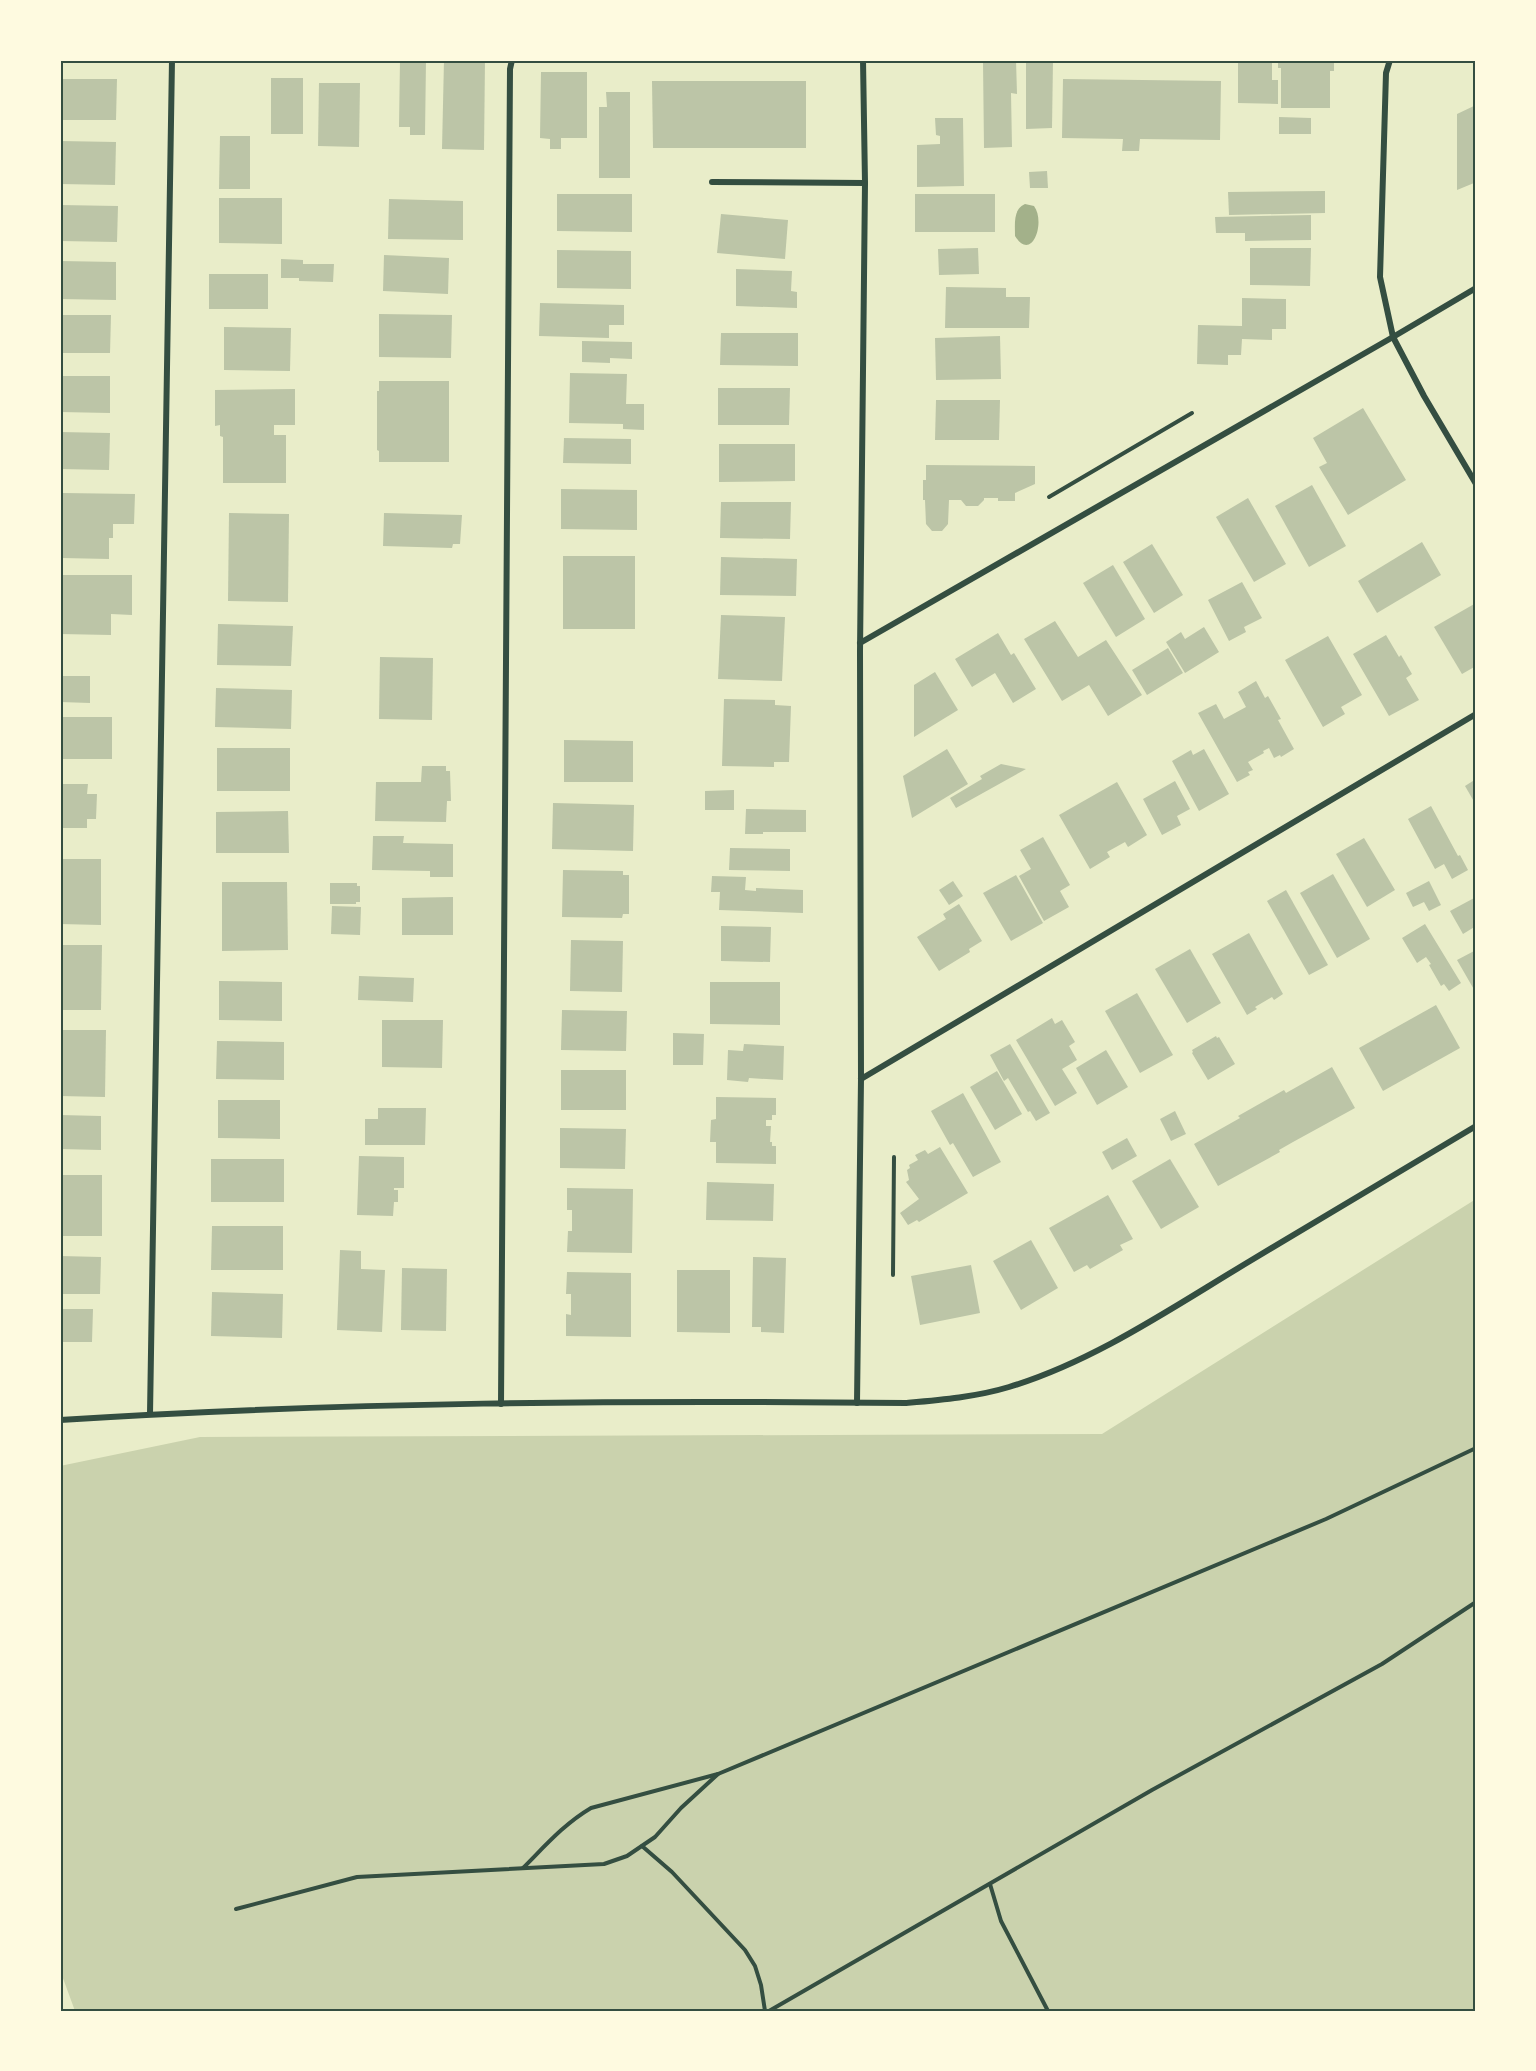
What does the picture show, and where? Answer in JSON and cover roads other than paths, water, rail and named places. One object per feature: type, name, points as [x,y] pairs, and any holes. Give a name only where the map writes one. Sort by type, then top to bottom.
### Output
[{"type":"street","points":[[150,1414],[172,60]]},
{"type":"street","points":[[501,1404],[510,69],[512,60]]},
{"type":"street","points":[[857,1402],[861,1079],[860,643],[865,183],[863,60]]},
{"type":"street","points":[[1390,60],[1386,73],[1380,277],[1393,337],[1424,396],[1476,484]]},
{"type":"street","points":[[711,182],[865,183]]},
{"type":"street","points":[[860,643],[1476,288]]},
{"type":"street","points":[[861,1079],[1476,714]]},
{"type":"street","points":[[60,1420],[150,1414],[501,1404],[906,1403],[946,1400],[1009,1387],[1094,1352],[1476,1126]]}]
